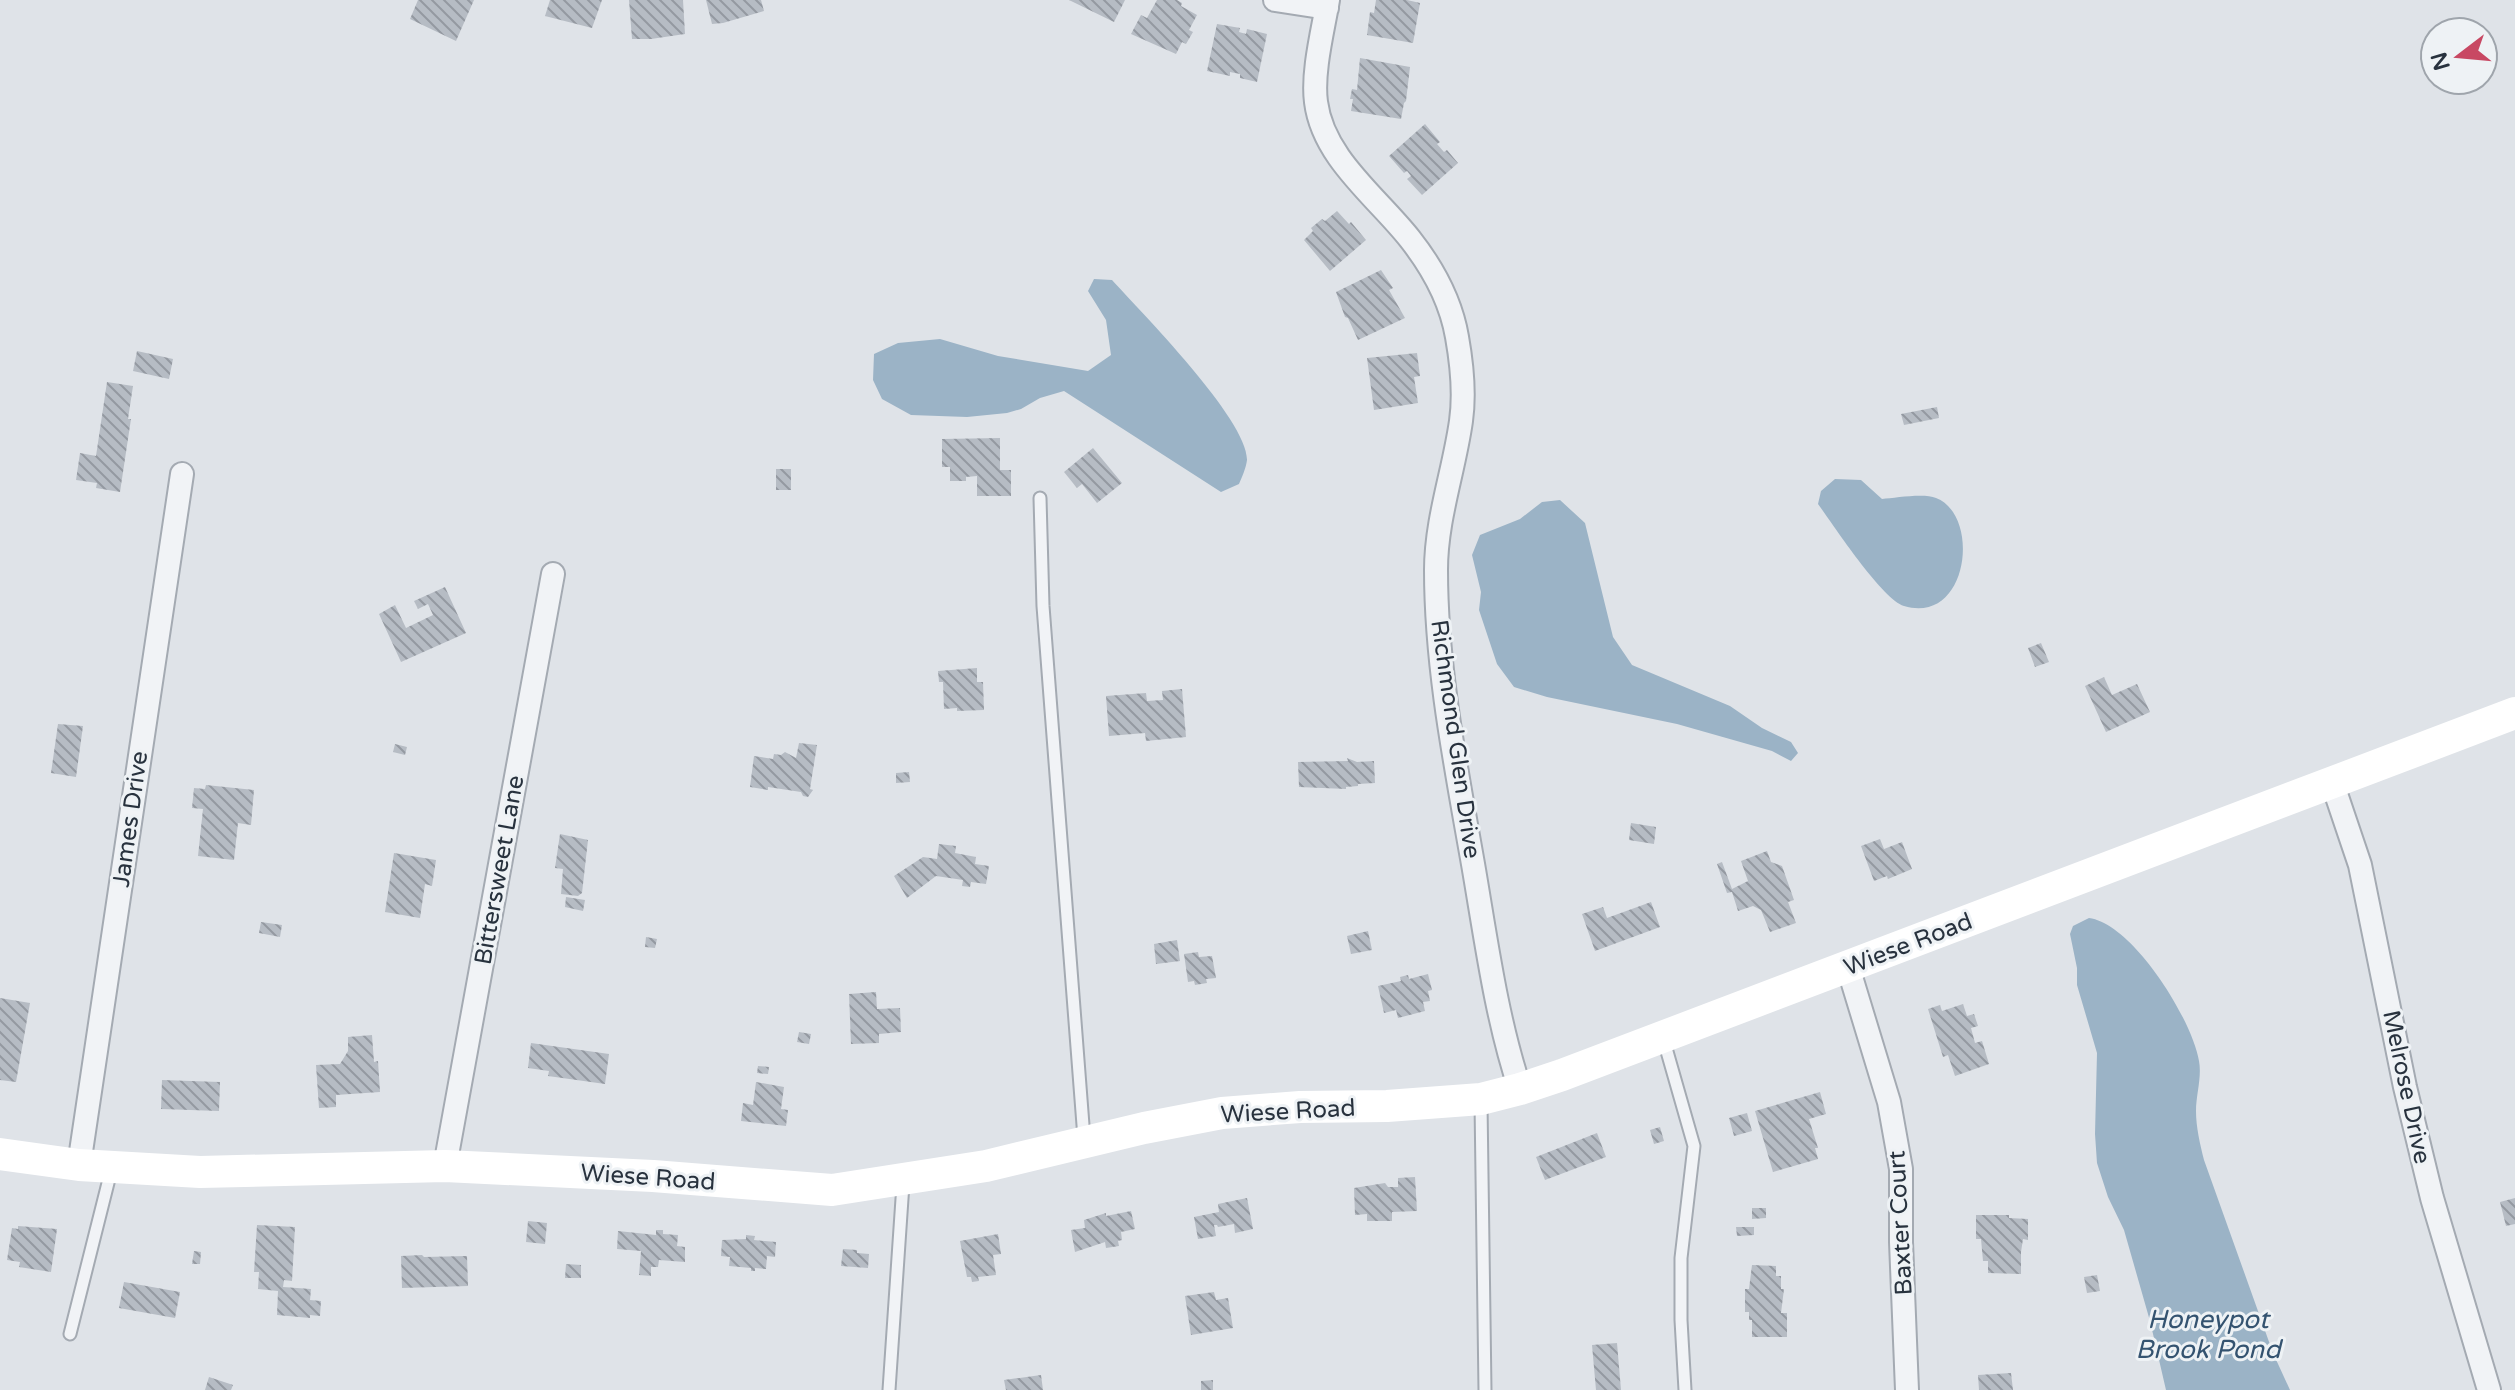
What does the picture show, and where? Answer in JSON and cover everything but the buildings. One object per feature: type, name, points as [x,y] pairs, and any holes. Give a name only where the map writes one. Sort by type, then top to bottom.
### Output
[{"type":"street","points":[[1275,0],[1328,4]]},
{"type":"street","name":"Richmond Glen Drive","points":[[1328,4],[1315,98],[1320,125],[1336,153],[1412,241],[1441,288],[1457,333],[1464,379],[1462,418],[1438,541],[1436,568],[1440,657],[1492,971],[1509,1056],[1520,1089]]},
{"type":"street","name":"James Drive","points":[[79,1165],[182,474]]},
{"type":"street","name":"Bittersweet Lane","points":[[445,1166],[553,574]]},
{"type":"street","name":"Wiese Road","points":[[0,1154],[79,1165],[200,1172],[445,1166],[653,1176],[832,1190],[986,1166],[1222,1113],[1481,1099],[1520,1089],[1848,967],[2515,713]]},
{"type":"street","name":"Melrose Drive","points":[[2332,782],[2360,865],[2405,1087],[2429,1183],[2489,1390]]},
{"type":"street","name":"Baxter Court","points":[[1848,967],[1889,1102],[1901,1169],[1907,1390]]},
{"type":"lane","points":[[1040,498],[1044,621],[1084,1143]]},
{"type":"lane","points":[[1663,1036],[1694,1146],[1681,1258],[1685,1390]]},
{"type":"lane","points":[[1481,1099],[1485,1390]]},
{"type":"lane","points":[[70,1334],[112,1167]]},
{"type":"lane","points":[[889,1390],[903,1179]]},
{"type":"water","points":[[1094,279],[1112,280],[1168,340],[1212,394],[1243,442],[1247,460],[1239,484],[1221,492],[1064,391],[1007,413],[967,417],[911,415],[882,399],[873,380],[874,354],[898,343],[940,339],[998,356],[1088,371],[1111,355],[1106,320],[1088,291]]},
{"type":"water","points":[[1835,479],[1861,480],[1882,499],[1931,497],[1950,508],[1959,525],[1963,545],[1955,585],[1943,600],[1926,608],[1904,606],[1884,590],[1818,504],[1821,491]]},
{"type":"water","points":[[1560,500],[1585,523],[1613,637],[1632,665],[1730,706],[1762,728],[1791,742],[1798,753],[1791,761],[1772,751],[1677,724],[1547,697],[1514,687],[1497,664],[1479,610],[1481,592],[1472,555],[1480,535],[1520,519],[1542,502]]},
{"type":"water","name":"Honeypot Brook Pond","points":[[2089,918],[2106,924],[2141,955],[2173,999],[2194,1043],[2200,1073],[2196,1117],[2204,1160],[2273,1353],[2290,1390],[2166,1390],[2124,1230],[2108,1197],[2097,1163],[2097,1053],[2077,985],[2070,934],[2073,926]]}]
